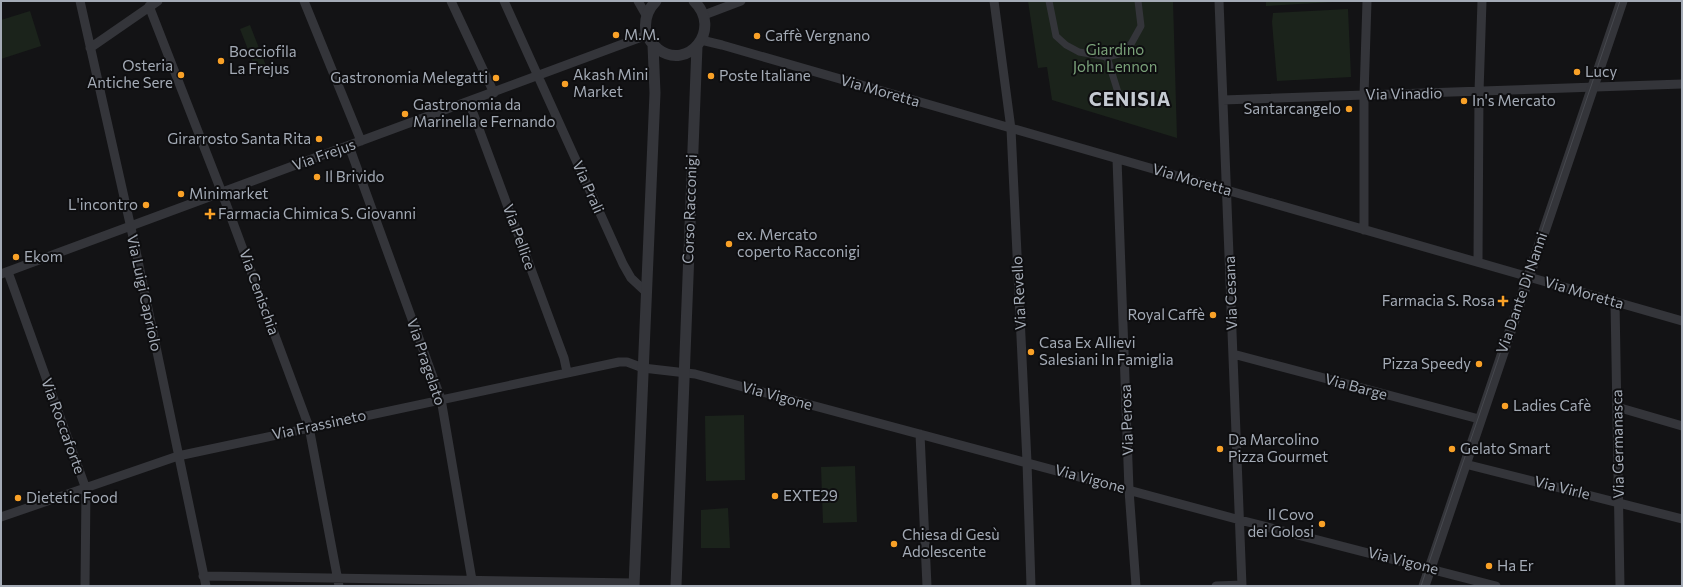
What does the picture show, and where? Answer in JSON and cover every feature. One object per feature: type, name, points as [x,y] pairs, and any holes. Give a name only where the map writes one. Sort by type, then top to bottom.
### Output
[{"type":"street","name":"Via Luigi Capriolo","points":[[80,1],[130,227],[206,586]]},
{"type":"street","points":[[90,48],[158,1]]},
{"type":"street","points":[[304,1],[361,141]]},
{"type":"street","points":[[450,1],[494,93]]},
{"type":"street","name":"Via Prali","points":[[504,1],[623,264],[632,278],[646,292]]},
{"type":"street","points":[[638,1],[646,15]]},
{"type":"street","points":[[656,1],[646,15],[645,25],[647,35],[653,46],[660,51],[677,55],[686,53],[699,43]]},
{"type":"street","points":[[695,1],[704,15],[741,1]]},
{"type":"street","name":"Via Revello","points":[[994,1],[1011,128],[1027,462],[1031,586]]},
{"type":"street","points":[[1049,1],[1056,36],[1066,45],[1079,52],[1107,57],[1119,54],[1131,44],[1142,26],[1138,1]]},
{"type":"street","name":"Via Cesana","points":[[1219,1],[1242,585]]},
{"type":"street","points":[[1364,230],[1364,95],[1367,1]]},
{"type":"street","points":[[1478,262],[1479,92],[1482,1]]},
{"type":"street","name":"Via Dante Di Nanni","points":[[1424,586],[1622,1]]},
{"type":"street","name":"Via Cenischia","points":[[149,6],[222,193],[310,427],[338,582]]},
{"type":"street","name":"Corso Racconigi","points":[[676,586],[699,43],[705,32],[706,24],[704,15]]},
{"type":"street","name":"Via Frejus","points":[[4,273],[494,93],[647,35]]},
{"type":"street","name":"Via Moretta","points":[[699,43],[722,45],[1682,321]]},
{"type":"street","points":[[203,576],[338,582],[634,584],[655,94],[653,46]]},
{"type":"street","points":[[1107,57],[1121,102]]},
{"type":"street","name":"Via Vinadio","points":[[1223,100],[1682,84]]},
{"type":"street","name":"Via Pellice","points":[[469,102],[564,358],[567,372]]},
{"type":"street","name":"Via Pragelato","points":[[349,146],[441,399],[472,583]]},
{"type":"street","name":"Via Perosa","points":[[1117,159],[1129,490],[1136,586]]},
{"type":"street","name":"Via Roccaforte","points":[[4,273],[86,489],[85,586]]},
{"type":"street","name":"Via Germanasca","points":[[1615,302],[1620,586]]},
{"type":"street","name":"Via Barge","points":[[1233,354],[1479,420]]},
{"type":"street","name":"Via Frassineto","points":[[1,517],[86,489],[178,456],[619,362],[627,362],[643,368]]},
{"type":"street","points":[[643,368],[684,372]]},
{"type":"street","name":"Via Vigone","points":[[684,372],[1027,462],[1240,520],[1496,586]]},
{"type":"street","points":[[1617,407],[1682,426]]},
{"type":"street","points":[[920,434],[927,586]]},
{"type":"street","name":"Via Virle","points":[[1465,464],[1682,519]]},
{"type":"street","points":[[1216,586],[1242,585]]},
{"type":"green space","name":"Giardino John Lennon","points":[[1028,1],[1173,1],[1177,138],[1052,100],[1047,67],[1038,68]]},
{"type":"green space","points":[[1266,1],[1333,1],[1333,2],[1266,6]]},
{"type":"green space","points":[[1348,9],[1351,77],[1277,81],[1272,22],[1273,13]]},
{"type":"green space","points":[[30,11],[41,46],[1,59],[1,20]]},
{"type":"green space","points":[[250,25],[266,66],[256,70],[240,29]]},
{"type":"green space","points":[[744,415],[745,480],[706,481],[705,416]]},
{"type":"green space","points":[[855,466],[857,522],[823,523],[821,467]]},
{"type":"green space","points":[[728,508],[730,548],[701,548],[701,510]]},
{"type":"tram line","points":[[1421,586],[1620,1]]},
{"type":"place","name":"M.M.","points":[[616,35]]},
{"type":"place","name":"Caffè Vergnano","points":[[757,36]]},
{"type":"place","name":"Bocciofila La Frejus","points":[[221,61]]},
{"type":"place","name":"Lucy","points":[[1577,72]]},
{"type":"place","name":"Osteria Antiche Sere","points":[[181,75]]},
{"type":"place","name":"Poste Italiane","points":[[711,76]]},
{"type":"place","name":"Gastronomia Melegatti","points":[[496,78]]},
{"type":"place","name":"Akash Mini Market","points":[[565,84]]},
{"type":"place","name":"In's Mercato","points":[[1464,101]]},
{"type":"place","name":"Santarcangelo","points":[[1349,109]]},
{"type":"place","name":"Gastronomia da Marinella e Fernando","points":[[405,114]]},
{"type":"place","name":"Girarrosto Santa Rita","points":[[319,139]]},
{"type":"place","name":"Il Brivido","points":[[317,177]]},
{"type":"place","name":"Minimarket","points":[[181,194]]},
{"type":"place","name":"L'incontro","points":[[146,205]]},
{"type":"place","name":"Farmacia Chimica S. Giovanni","points":[[210,214]]},
{"type":"place","name":"ex. Mercato coperto Racconigi","points":[[729,244]]},
{"type":"place","name":"Ekom","points":[[16,257]]},
{"type":"place","name":"Farmacia S. Rosa","points":[[1503,301]]},
{"type":"place","name":"Royal Caffè","points":[[1213,315]]},
{"type":"place","name":"Casa Ex Allievi Salesiani In Famiglia","points":[[1031,352]]},
{"type":"place","name":"Pizza Speedy","points":[[1479,364]]},
{"type":"place","name":"Ladies Cafè","points":[[1505,406]]},
{"type":"place","name":"Da Marcolino Pizza Gourmet","points":[[1220,449]]},
{"type":"place","name":"Gelato Smart","points":[[1452,449]]},
{"type":"place","name":"EXTE29","points":[[775,496]]},
{"type":"place","name":"Dietetic Food","points":[[18,498]]},
{"type":"place","name":"Il Covo dei Golosi","points":[[1322,524]]},
{"type":"place","name":"Chiesa di Gesù Adolescente","points":[[894,544]]},
{"type":"place","name":"Ha Er","points":[[1489,566]]},
{"type":"district","name":"CENISIA","points":[[1130,99]]}]
